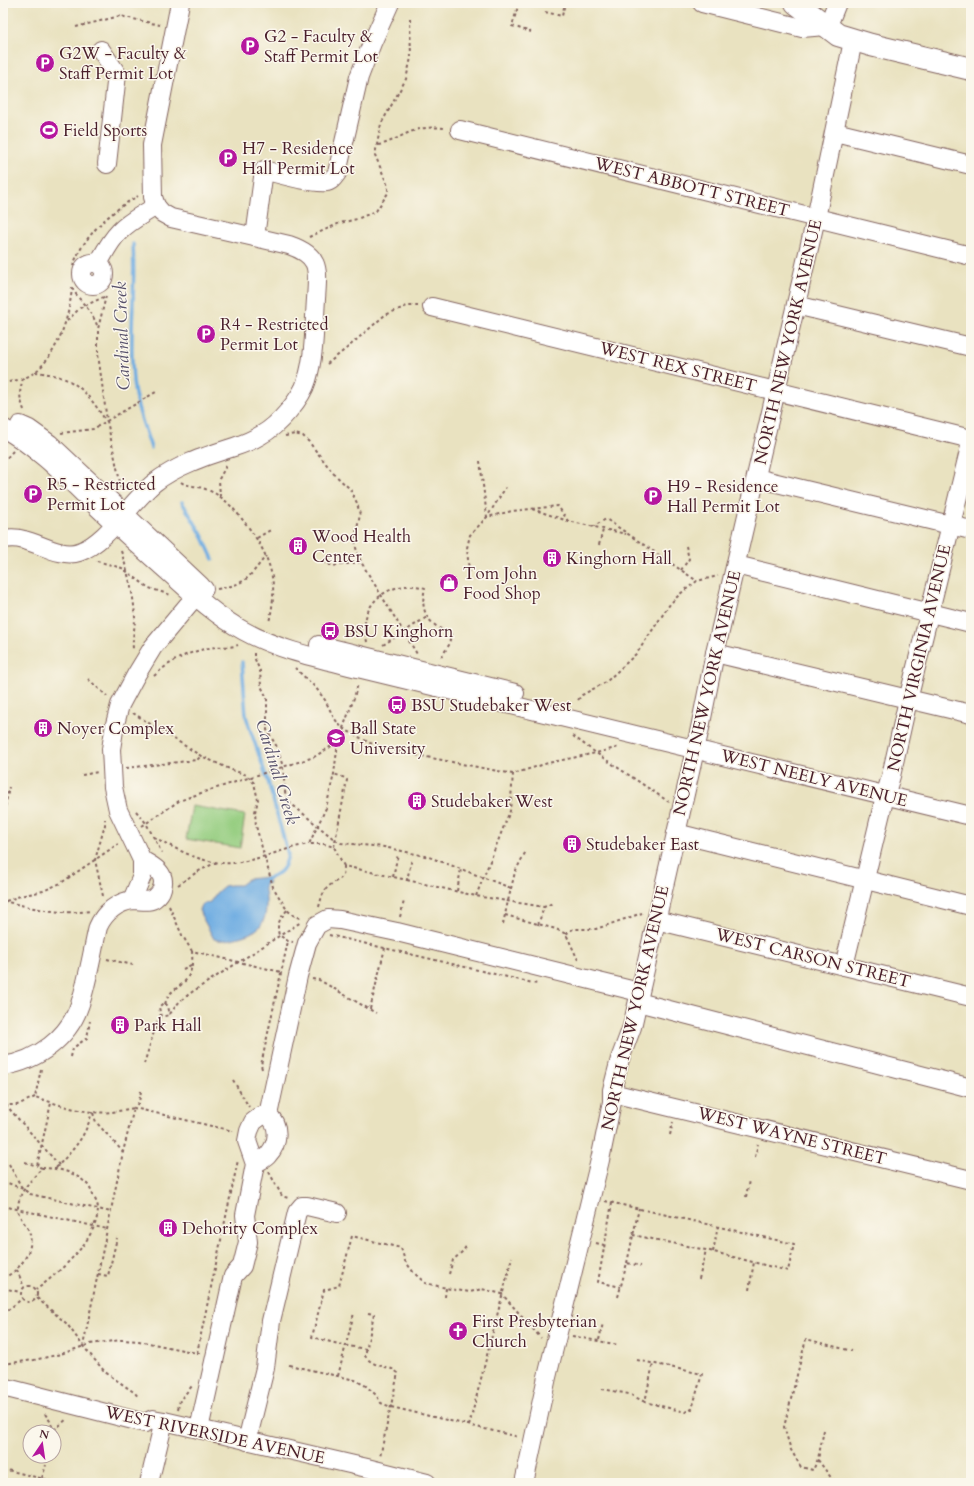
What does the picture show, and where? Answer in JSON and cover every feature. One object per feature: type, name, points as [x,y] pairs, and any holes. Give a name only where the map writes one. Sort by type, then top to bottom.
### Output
[{"type":"main road","points":[[796,3],[838,35],[971,69]]},
{"type":"street","points":[[3,539],[23,540],[63,553],[77,553],[91,548],[120,511],[173,471],[193,461],[237,446],[262,435],[285,415],[302,393],[307,380],[313,342],[317,276],[314,261],[306,252],[298,248],[171,218],[162,213],[156,206],[153,196],[152,145],[180,3]]},
{"type":"street","points":[[255,238],[264,170],[309,181],[325,183],[334,178],[337,173],[359,77],[390,3]]},
{"type":"street","points":[[702,3],[802,28],[816,28],[825,26],[831,18],[836,3]]},
{"type":"street","name":"NORTH NEW YORK AVENUE","points":[[524,1483],[547,1378],[600,1160],[620,1058],[632,1027],[650,919],[676,834],[697,744],[729,571],[756,478],[816,218],[853,40]]},
{"type":"street","points":[[101,50],[116,74],[107,164]]},
{"type":"street","name":"WEST ABBOTT STREET","points":[[460,130],[971,256]]},
{"type":"street","points":[[834,132],[971,165]]},
{"type":"street","points":[[98,264],[120,231],[156,206]]},
{"type":"street","points":[[796,305],[971,347]]},
{"type":"street","name":"WEST REX STREET","points":[[432,306],[971,439]]},
{"type":"street","name":"WEST NEELY AVENUE","points":[[3,418],[29,430],[50,444],[205,591],[217,615],[244,631],[274,645],[369,671],[697,744],[887,790],[971,816]]},
{"type":"street","name":"WEST NEELY AVENUE","points":[[3,428],[23,440],[120,511]]},
{"type":"street","name":"NORTH VIRGINIA AVENUE","points":[[844,966],[971,443]]},
{"type":"street","points":[[756,478],[971,530]]},
{"type":"street","points":[[729,571],[929,612],[971,623]]},
{"type":"street","points":[[3,1066],[20,1063],[39,1054],[53,1044],[66,1030],[80,1005],[98,927],[102,918],[110,910],[132,900],[142,876],[142,860],[118,810],[113,787],[111,749],[115,724],[120,705],[149,653],[172,624],[205,591]]},
{"type":"street","points":[[715,653],[971,714]]},
{"type":"street","name":"WEST NEELY AVENUE","points":[[887,790],[971,804]]},
{"type":"street","points":[[676,834],[971,906]]},
{"type":"street","points":[[268,1115],[298,976],[307,943],[314,929],[328,919],[340,920],[397,932],[971,1088]]},
{"type":"street","name":"WEST CARSON STREET","points":[[650,919],[971,997]]},
{"type":"street","name":"WEST WAYNE STREET","points":[[612,1093],[971,1180]]},
{"type":"street","points":[[199,1429],[233,1276],[242,1266],[248,1242],[245,1215],[262,1168],[274,1146],[277,1137],[274,1120],[268,1115],[261,1116],[253,1122],[247,1141],[262,1168]]},
{"type":"street","points":[[247,1441],[265,1368],[273,1313],[297,1212],[302,1206],[307,1206],[337,1213]]},
{"type":"street","points":[[3,1376],[148,1412],[159,1420],[149,1483]]},
{"type":"street","name":"WEST RIVERSIDE AVENUE","points":[[3,1388],[145,1422],[159,1420],[427,1483]]},
{"type":"path","points":[[519,3],[512,26],[531,32]]},
{"type":"path","points":[[545,12],[562,16],[565,3]]},
{"type":"path","points":[[76,27],[120,16],[160,25]]},
{"type":"path","points":[[304,239],[340,223],[357,219],[376,211],[388,193],[388,186],[376,155],[381,124],[406,79],[410,58],[410,18]]},
{"type":"path","points":[[378,146],[414,130],[436,127],[460,130]]},
{"type":"path","points":[[3,383],[23,378],[35,372],[51,354],[66,322],[72,287],[76,295],[91,312],[98,329]]},
{"type":"path","points":[[66,322],[73,314],[106,296],[98,329],[98,354],[107,422],[119,476],[120,511]]},
{"type":"path","points":[[326,365],[385,315],[408,306],[432,306]]},
{"type":"path","points":[[35,372],[62,377],[74,383],[86,393],[107,422]]},
{"type":"path","points":[[23,378],[20,391],[20,400],[25,415]]},
{"type":"path","points":[[57,434],[93,429],[107,422],[128,407],[156,392]]},
{"type":"path","points":[[281,437],[295,434],[303,436],[334,474],[350,490],[357,503],[360,515],[356,548],[361,562],[420,658]]},
{"type":"path","points":[[3,462],[14,451]]},
{"type":"path","points":[[220,497],[219,479],[228,462]]},
{"type":"path","points":[[480,462],[487,517]]},
{"type":"path","points":[[180,482],[204,488],[220,497],[242,518],[256,538],[267,556],[274,584],[273,606],[269,622]]},
{"type":"path","points":[[469,572],[467,548],[470,535],[487,517],[506,487]]},
{"type":"path","points":[[487,517],[512,511],[558,506],[568,521]]},
{"type":"path","points":[[531,509],[602,530],[629,534]]},
{"type":"path","points":[[592,527],[606,519],[697,581]]},
{"type":"path","points":[[256,538],[272,529]]},
{"type":"path","points":[[599,545],[602,530]]},
{"type":"path","points":[[681,570],[689,559],[686,546]]},
{"type":"path","points":[[121,548],[128,573],[134,607],[134,650]]},
{"type":"path","points":[[205,591],[235,586],[244,582],[267,556]]},
{"type":"path","points":[[96,560],[122,568],[149,588],[172,596]]},
{"type":"path","points":[[323,562],[332,566],[361,562]]},
{"type":"path","points":[[578,700],[582,695],[606,682],[625,666],[637,653],[670,604],[680,594],[697,581],[718,576],[729,571]]},
{"type":"path","points":[[368,643],[365,624],[371,606],[382,595],[391,589],[410,585],[425,588],[423,603],[427,617],[440,629],[451,634],[449,645],[438,661]]},
{"type":"path","points":[[379,647],[427,617]]},
{"type":"path","points":[[344,639],[365,624]]},
{"type":"path","points":[[152,678],[175,660],[190,653],[205,649],[236,646],[243,643]]},
{"type":"path","points":[[254,649],[254,657],[260,672],[261,686],[266,698],[267,730],[277,748],[283,767],[285,792],[289,802],[335,840],[341,843],[391,848],[429,857],[511,888]]},
{"type":"path","points":[[293,665],[316,688],[325,700],[334,718],[342,728],[370,743],[401,752],[513,774],[548,763],[596,753],[624,745]]},
{"type":"path","points":[[88,679],[110,698]]},
{"type":"path","points":[[309,844],[327,803],[334,774],[338,742],[358,684]]},
{"type":"path","points":[[130,711],[201,756],[247,775],[250,778],[254,783],[257,792],[258,800],[255,812],[256,826],[273,888],[287,910],[293,915],[308,920],[279,935],[180,1001],[169,1015],[162,1017],[157,1022],[144,1064]]},
{"type":"path","points":[[573,736],[671,803],[672,796]]},
{"type":"path","points":[[250,778],[314,757],[338,742]]},
{"type":"path","points":[[121,768],[197,760],[201,756]]},
{"type":"path","points":[[82,775],[101,771]]},
{"type":"path","points":[[323,910],[318,910],[323,894],[329,886],[342,878],[344,866],[334,847],[347,780],[334,774]]},
{"type":"path","points":[[476,896],[482,877],[510,811],[513,774]]},
{"type":"path","points":[[3,818],[10,787]]},
{"type":"path","points":[[133,806],[146,823],[163,856]]},
{"type":"path","points":[[153,837],[190,855],[206,860],[232,863],[264,856],[300,845],[324,844],[334,847]]},
{"type":"path","points":[[503,924],[515,872],[526,850]]},
{"type":"path","points":[[393,877],[398,854]]},
{"type":"path","points":[[407,880],[412,858]]},
{"type":"path","points":[[175,887],[197,872],[217,862]]},
{"type":"path","points":[[344,866],[476,896],[544,907],[553,903]]},
{"type":"path","points":[[456,892],[461,870]]},
{"type":"path","points":[[3,901],[42,910],[73,913],[93,910],[91,918]]},
{"type":"path","points":[[370,1009],[385,948],[395,939],[404,901]]},
{"type":"path","points":[[165,1004],[170,992],[182,985],[188,978],[193,964],[192,951],[182,935],[167,902]]},
{"type":"path","points":[[538,925],[544,907]]},
{"type":"path","points":[[287,910],[278,922],[277,928],[279,935],[288,941],[297,943]]},
{"type":"path","points":[[566,934],[573,929],[596,929],[645,912],[650,919]]},
{"type":"path","points":[[505,915],[556,929],[566,934],[582,967]]},
{"type":"path","points":[[329,935],[538,984]]},
{"type":"path","points":[[192,951],[319,980],[376,1013]]},
{"type":"path","points":[[104,959],[132,965]]},
{"type":"path","points":[[183,969],[193,964]]},
{"type":"path","points":[[162,1017],[159,1007],[162,1003],[165,1004]]},
{"type":"path","points":[[165,1004],[168,1007],[169,1015]]},
{"type":"path","points":[[83,1028],[88,1031]]},
{"type":"path","points":[[35,1097],[41,1067]]},
{"type":"path","points":[[233,1080],[249,1108]]},
{"type":"path","points":[[83,1346],[123,1152],[134,1108],[138,1102],[141,1091]]},
{"type":"path","points":[[6,1105],[17,1104],[35,1097],[51,1103],[92,1112],[112,1112],[134,1108],[234,1131]]},
{"type":"path","points":[[3,1101],[59,1165]]},
{"type":"path","points":[[37,1166],[51,1103]]},
{"type":"path","points":[[92,1112],[96,1122],[123,1152]]},
{"type":"path","points":[[56,1168],[76,1148],[86,1133],[92,1112]]},
{"type":"path","points":[[3,1364],[34,1360],[61,1354],[90,1344],[121,1340],[138,1341],[197,1353],[238,1160]]},
{"type":"path","points":[[25,1162],[42,1168],[56,1168],[71,1173],[82,1180],[90,1187],[98,1209],[94,1226],[82,1247],[65,1266],[36,1290]]},
{"type":"path","points":[[9,1164],[23,1189]]},
{"type":"path","points":[[3,1278],[17,1270],[26,1257],[30,1242],[29,1232],[18,1210],[20,1194],[42,1168]]},
{"type":"path","points":[[262,1168],[282,1196],[302,1206]]},
{"type":"path","points":[[746,1197],[749,1180]]},
{"type":"path","points":[[3,1181],[23,1189],[30,1194],[111,1212]]},
{"type":"path","points":[[621,1287],[598,1282],[612,1203],[794,1244],[788,1270],[706,1250],[633,1235]]},
{"type":"path","points":[[3,1206],[107,1229]]},
{"type":"path","points":[[618,1297],[639,1208]]},
{"type":"path","points":[[713,1252],[718,1226]]},
{"type":"path","points":[[366,1349],[345,1346],[312,1337],[324,1290],[339,1286],[352,1236],[401,1248],[405,1261],[414,1273],[425,1283],[470,1292],[482,1289],[502,1294],[545,1343]]},
{"type":"path","points":[[98,1274],[108,1276],[117,1238]]},
{"type":"path","points":[[449,1274],[453,1260],[467,1245]]},
{"type":"path","points":[[699,1279],[706,1250]]},
{"type":"path","points":[[469,1426],[512,1257]]},
{"type":"path","points":[[748,1290],[754,1262]]},
{"type":"path","points":[[627,1263],[641,1266]]},
{"type":"path","points":[[17,1270],[24,1287]]},
{"type":"path","points":[[20,1292],[24,1287],[31,1286],[36,1290],[38,1295],[37,1298],[67,1324],[105,1372],[135,1393],[139,1398]]},
{"type":"path","points":[[3,1288],[20,1292]]},
{"type":"path","points":[[445,1297],[446,1288]]},
{"type":"path","points":[[20,1292],[23,1298],[31,1301],[37,1298]]},
{"type":"path","points":[[3,1314],[23,1298]]},
{"type":"path","points":[[338,1376],[354,1313]]},
{"type":"path","points":[[368,1313],[374,1314],[365,1356],[369,1362],[395,1370],[398,1373],[379,1463]]},
{"type":"path","points":[[599,1340],[603,1323]]},
{"type":"path","points":[[569,1335],[619,1345]]},
{"type":"path","points":[[824,1430],[818,1459],[813,1470],[802,1467],[791,1450],[784,1426],[806,1339],[852,1351]]},
{"type":"path","points":[[602,1389],[629,1394],[645,1402],[685,1412],[692,1409],[702,1374],[638,1360]]},
{"type":"path","points":[[289,1364],[354,1380],[366,1386],[376,1395],[381,1403],[390,1407],[524,1438]]},
{"type":"path","points":[[645,1402],[653,1364]]},
{"type":"path","points":[[44,1413],[51,1424]]},
{"type":"path","points":[[62,1424],[67,1419]]},
{"type":"path","points":[[818,1459],[827,1474],[835,1483]]},
{"type":"path","points":[[42,1478],[46,1465]]},
{"type":"path","points":[[3,1469],[60,1483]]},
{"type":"green space","points":[[192,806],[245,815],[240,848],[186,839]]},
{"type":"water","points":[[266,877],[269,883],[265,884],[266,907],[264,920],[261,925],[247,935],[223,940],[214,939],[199,910],[201,905],[210,902],[217,892],[224,886],[240,885],[248,879]]},
{"type":"waterway","name":"Cardinal Creek","points":[[133,244],[133,380],[138,406],[151,448]]},
{"type":"waterway","name":"Cardinal Creek","points":[[182,502],[202,535],[213,559]]},
{"type":"waterway","name":"Cardinal Creek","points":[[242,662],[246,716],[268,781],[288,854],[282,870],[276,875],[267,879]]},
{"type":"place","name":"G2 - Faculty & Staff Permit Lot","points":[[250,46]]},
{"type":"place","name":"G2W - Faculty & Staff Permit Lot","points":[[45,63]]},
{"type":"place","name":"Field Sports","points":[[49,130]]},
{"type":"place","name":"H7 - Residence Hall Permit Lot","points":[[228,158]]},
{"type":"place","name":"R4 - Restricted Permit Lot","points":[[206,334]]},
{"type":"place","name":"R5 - Restricted Permit Lot","points":[[33,494]]},
{"type":"place","name":"H9 - Residence Hall Permit Lot","points":[[653,496]]},
{"type":"place","name":"Wood Health Center","points":[[298,546]]},
{"type":"place","name":"Kinghorn Hall","points":[[552,558]]},
{"type":"place","name":"Tom John Food Shop","points":[[449,583]]},
{"type":"place","name":"BSU Kinghorn","points":[[330,631]]},
{"type":"place","name":"BSU Studebaker West","points":[[397,705]]},
{"type":"place","name":"Noyer Complex","points":[[43,728]]},
{"type":"place","name":"Ball State University","points":[[336,738]]},
{"type":"place","name":"Studebaker West","points":[[417,801]]},
{"type":"place","name":"Studebaker East","points":[[572,844]]},
{"type":"place","name":"Park Hall","points":[[120,1025]]},
{"type":"place","name":"Dehority Complex","points":[[168,1228]]},
{"type":"place","name":"First Presbyterian Church","points":[[458,1331]]}]
